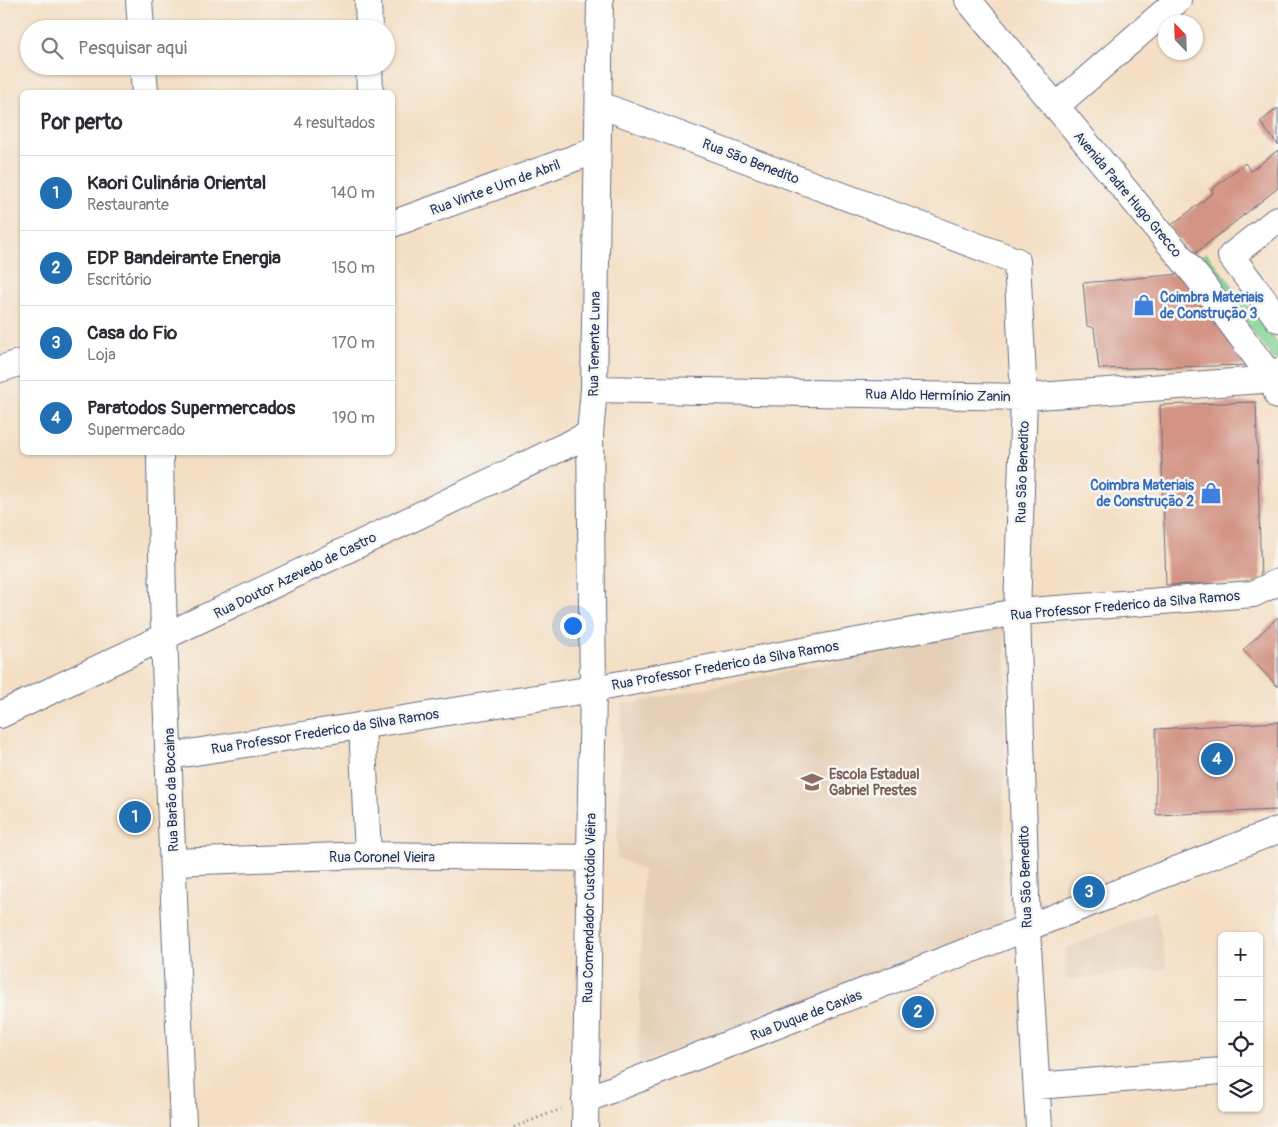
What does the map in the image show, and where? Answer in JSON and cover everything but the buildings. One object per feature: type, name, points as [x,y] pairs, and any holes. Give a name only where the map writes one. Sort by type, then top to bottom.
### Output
[{"type":"street","points":[[139,0],[140,20]]},
{"type":"street","points":[[368,0],[369,20]]},
{"type":"street","name":"Rua Tenente Luna","points":[[594,689],[590,434],[594,389],[596,150],[600,105],[600,0]]},
{"type":"street","name":"Avenida Padre Hugo Grecco","points":[[968,0],[1198,278],[1276,381]]},
{"type":"street","points":[[1056,107],[1168,3]]},
{"type":"street","points":[[144,75],[145,90]]},
{"type":"street","points":[[369,75],[370,90]]},
{"type":"street","name":"Rua São Benedito","points":[[600,105],[1017,261],[1024,396],[1017,612],[1026,929],[1039,1127]]},
{"type":"street","name":"Rua Vinte e Um de Abril","points":[[395,223],[596,150]]},
{"type":"street","points":[[1278,218],[1230,256],[1278,319]]},
{"type":"street","points":[[0,369],[20,363]]},
{"type":"street","name":"Rua Aldo Hermínio Zanin","points":[[594,389],[1024,396],[1262,380],[1276,381]]},
{"type":"street","name":"Rua Doutor Azevedo de Castro","points":[[0,715],[590,434]]},
{"type":"street","name":"Rua Barão da Bocaina","points":[[160,455],[163,638],[170,756],[183,1127]]},
{"type":"street","name":"Rua Professor Frederico da Silva Ramos","points":[[170,756],[594,689],[1017,612],[1253,594],[1278,582]]},
{"type":"street","name":"Rua Comendador Custódio Viêira","points":[[585,1127],[594,689]]},
{"type":"street","points":[[362,725],[368,855]]},
{"type":"street","name":"Rua Duque de Caxias","points":[[585,1100],[1278,830]]},
{"type":"street","name":"Rua Coronel Vieira","points":[[174,862],[368,855],[590,858]]},
{"type":"street","points":[[1037,1086],[1218,1071]]},
{"type":"path","points":[[514,1127],[585,1100]]},
{"type":"shaded area","name":"Escola Estadual Gabriel Prestes","points":[[1005,627],[1003,929],[638,1064],[643,870],[617,858],[622,705]]},
{"type":"shaded area","points":[[1156,910],[1167,968],[1066,980],[1065,949]]},
{"type":"green space","points":[[1206,253],[1278,344],[1278,358],[1275,360],[1197,260]]},
{"type":"place","name":"Coimbra Materiais de Construção 3","points":[[1144,305]]},
{"type":"place","name":"Coimbra Materiais de Construção 2","points":[[1211,493]]},
{"type":"place","name":"Paratodos Supermercados","points":[[1217,759]]},
{"type":"place","name":"Escola Estadual Gabriel Prestes","points":[[812,782]]},
{"type":"place","name":"Kaori Culinária Oriental","points":[[135,817]]},
{"type":"place","name":"Casa do Fio","points":[[1089,892]]},
{"type":"place","name":"EDP Bandeirante Energia","points":[[918,1012]]}]
